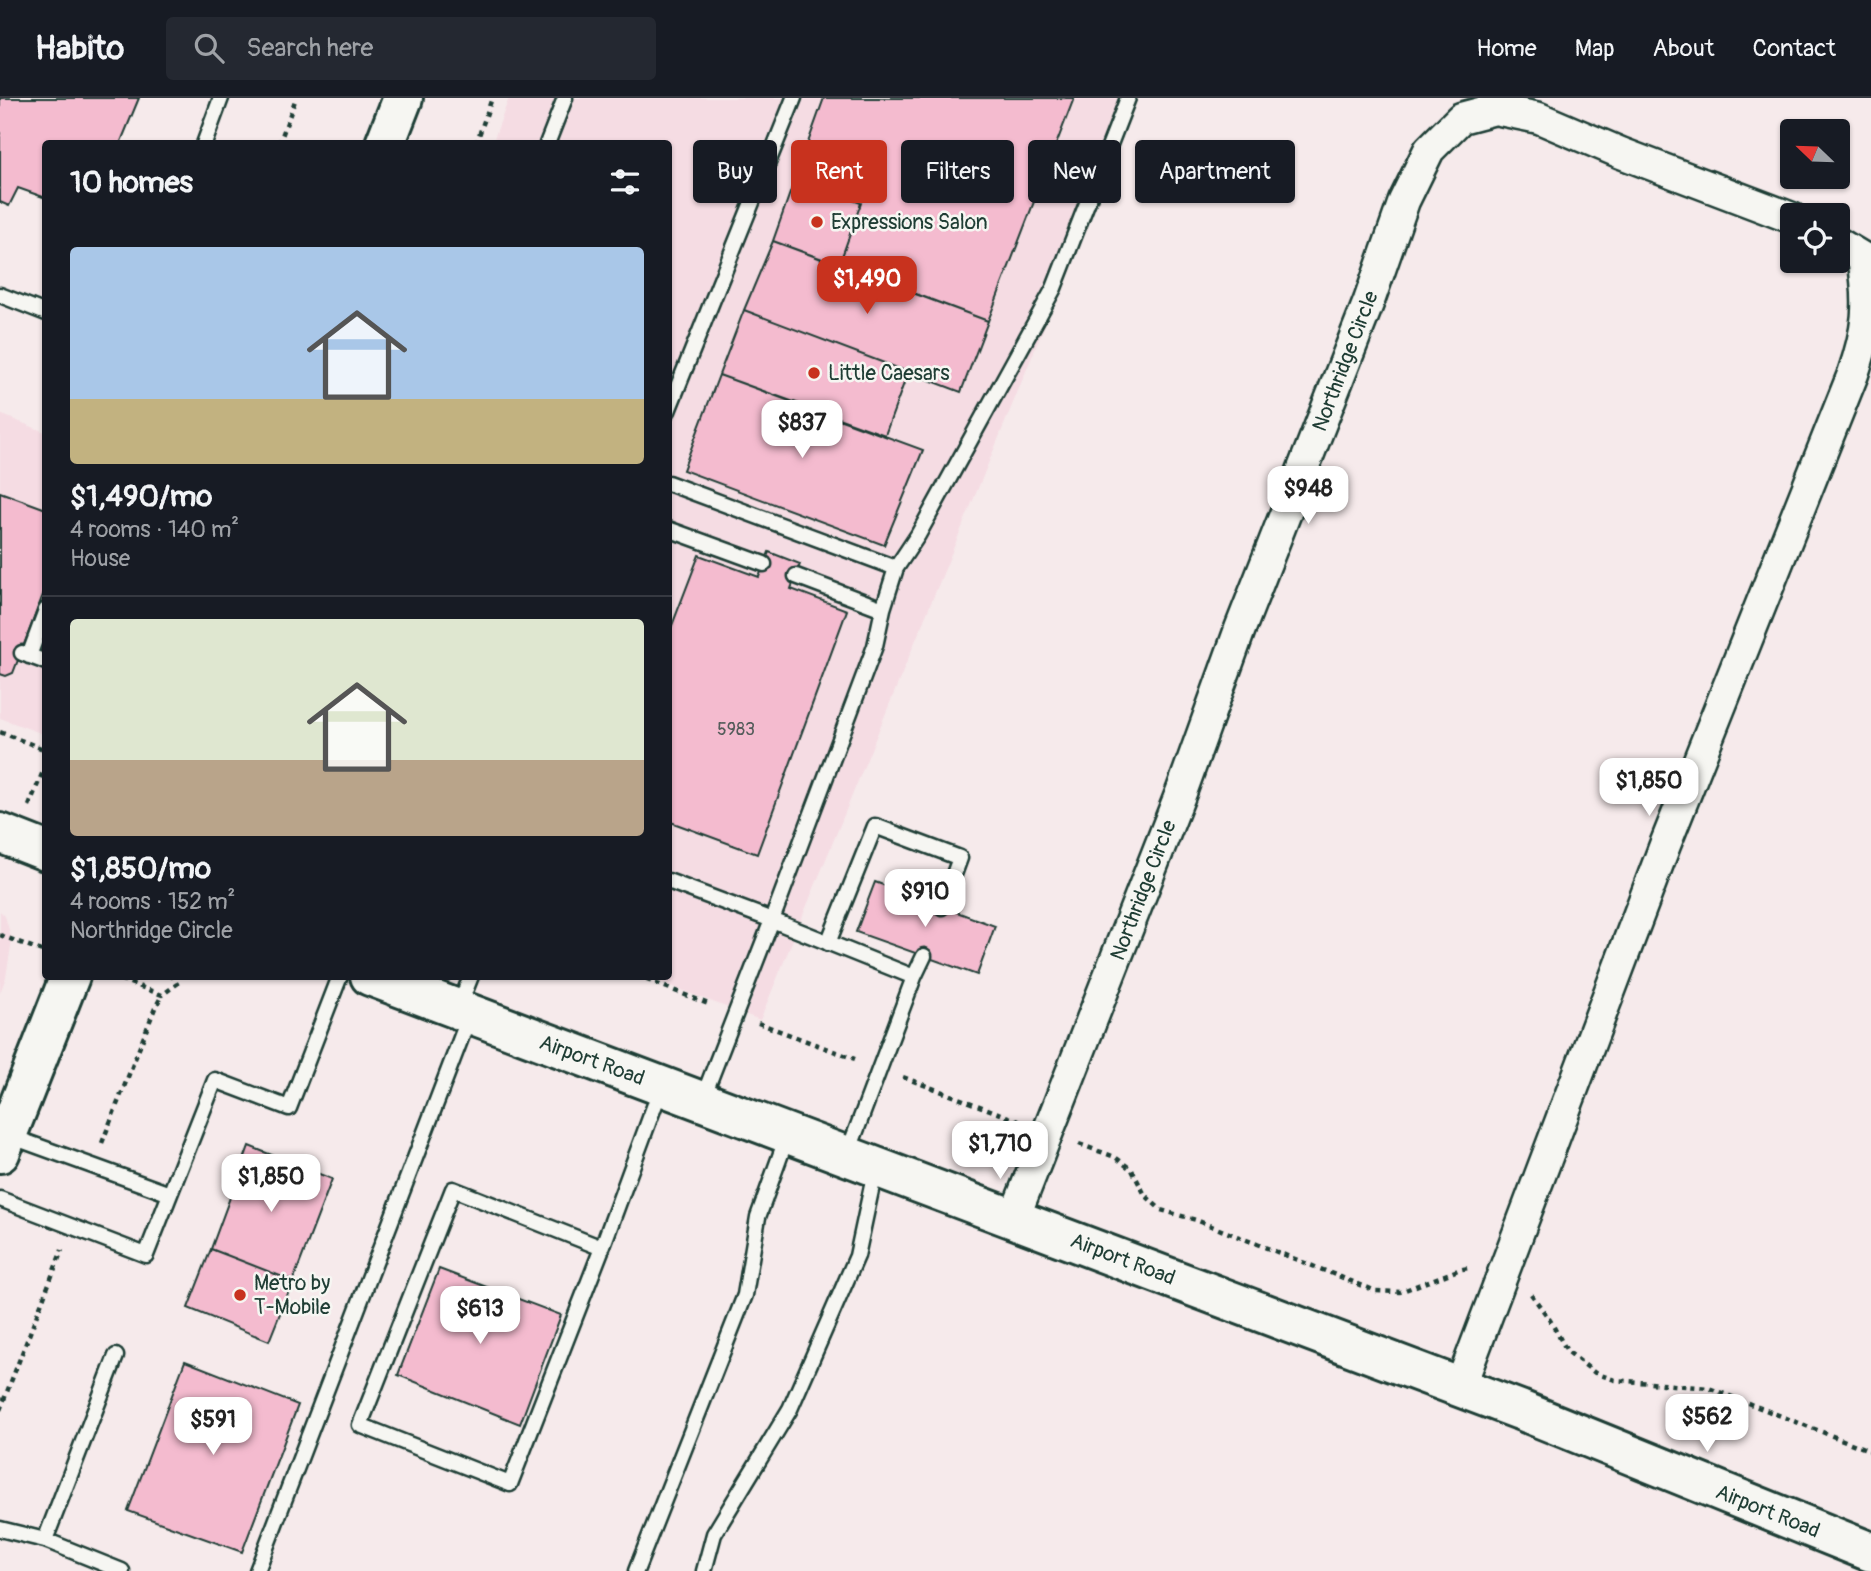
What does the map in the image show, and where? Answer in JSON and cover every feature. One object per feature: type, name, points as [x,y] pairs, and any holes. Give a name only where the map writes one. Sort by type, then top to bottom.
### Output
[{"type":"main road","points":[[387,140],[403,98]]},
{"type":"main road","points":[[0,833],[42,849]]},
{"type":"main road","points":[[4,1144],[68,980]]},
{"type":"main road","name":"Airport Road","points":[[385,980],[466,1001],[661,1086],[1460,1387],[1871,1552]]},
{"type":"street","name":"Northridge Circle","points":[[1014,1218],[1182,790],[1240,629],[1369,301],[1404,201],[1429,150],[1461,118],[1495,109],[1539,118],[1621,153],[1780,213]]},
{"type":"street","points":[[1460,1387],[1665,845],[1863,344],[1868,288],[1863,258],[1850,250]]},
{"type":"lane","points":[[205,140],[221,98]]},
{"type":"lane","points":[[549,140],[565,98]]},
{"type":"lane","points":[[702,1101],[876,646],[883,609],[896,568],[918,535],[1054,288],[1128,98]]},
{"type":"lane","points":[[672,401],[788,100]]},
{"type":"lane","points":[[0,295],[42,311]]},
{"type":"lane","points":[[672,485],[896,568]]},
{"type":"lane","points":[[672,530],[764,564]]},
{"type":"lane","points":[[796,576],[883,609]]},
{"type":"lane","points":[[42,618],[25,654],[42,660]]},
{"type":"lane","points":[[828,943],[874,826],[960,858],[942,906]]},
{"type":"lane","points":[[672,882],[914,977]]},
{"type":"lane","points":[[704,1571],[714,1534],[790,1409],[857,1256],[862,1161],[880,1069],[924,956]]},
{"type":"lane","points":[[0,1199],[146,1255],[215,1080],[289,1108],[338,980]]},
{"type":"lane","points":[[257,1571],[466,1001]]},
{"type":"lane","points":[[602,1248],[453,1189],[360,1425],[510,1484],[602,1248],[661,1086]]},
{"type":"lane","points":[[636,1571],[745,1295],[758,1217],[788,1133]]},
{"type":"lane","points":[[4,1144],[170,1194]]},
{"type":"lane","points":[[45,1540],[116,1356]]},
{"type":"lane","points":[[0,1529],[45,1540],[122,1571]]},
{"type":"path","points":[[280,140],[296,98]]},
{"type":"path","points":[[477,140],[492,98]]},
{"type":"path","points":[[0,733],[42,749]]},
{"type":"path","points":[[38,785],[42,774]]},
{"type":"path","points":[[0,936],[42,951]]},
{"type":"path","points":[[122,980],[162,995],[177,984],[174,980]]},
{"type":"path","points":[[647,980],[1115,1157],[1132,1170],[1145,1195],[1161,1210],[1196,1220],[1377,1291],[1400,1292],[1467,1268],[1515,1283],[1531,1294],[1550,1320],[1567,1351],[1595,1373],[1615,1380],[1709,1388],[1871,1451]]},
{"type":"shaded area","points":[[509,98],[1138,98],[1121,140],[1028,140],[1028,203],[1095,203],[760,1020],[655,980],[672,980],[672,140],[493,140]]},
{"type":"shaded area","points":[[0,414],[42,431],[42,734],[0,718]]},
{"type":"shaded area","points":[[0,911],[5,916],[12,940],[6,977],[0,993]]},
{"type":"building","points":[[0,98],[139,98],[122,140],[42,140],[42,197],[18,188],[9,206],[0,202]]},
{"type":"building","points":[[824,98],[1074,98],[1058,140],[1028,140],[1028,203],[1034,203],[988,321],[839,265],[861,203],[887,203],[887,140],[809,140]]},
{"type":"building","name":"Expressions Salon","points":[[791,190],[791,203],[861,203],[839,265],[773,241]]},
{"type":"building","points":[[773,241],[988,321],[961,392],[744,310]]},
{"type":"building","name":"Little Caesars","points":[[744,310],[908,372],[885,435],[719,375]]},
{"type":"building","points":[[719,375],[923,450],[884,545],[683,470]]},
{"type":"building","points":[[0,492],[42,508],[42,597],[13,673],[6,676],[0,674]]},
{"type":"building","points":[[769,552],[800,564],[791,589],[847,610],[757,854],[672,822],[672,626],[699,555],[759,577]]},
{"type":"building","points":[[875,882],[995,926],[977,975],[856,932]]},
{"type":"building","points":[[249,1146],[332,1179],[293,1281],[211,1249]]},
{"type":"building","name":"Metro by T-Mobile","points":[[211,1249],[293,1281],[269,1341],[188,1308]]},
{"type":"building","points":[[439,1269],[561,1315],[520,1424],[398,1375]]},
{"type":"building","points":[[185,1361],[298,1405],[242,1552],[128,1511]]},
{"type":"place","name":"Expressions Salon","points":[[817,222]]},
{"type":"place","name":"Little Caesars","points":[[814,373]]},
{"type":"place","name":"Metro by T-Mobile","points":[[240,1295]]}]
